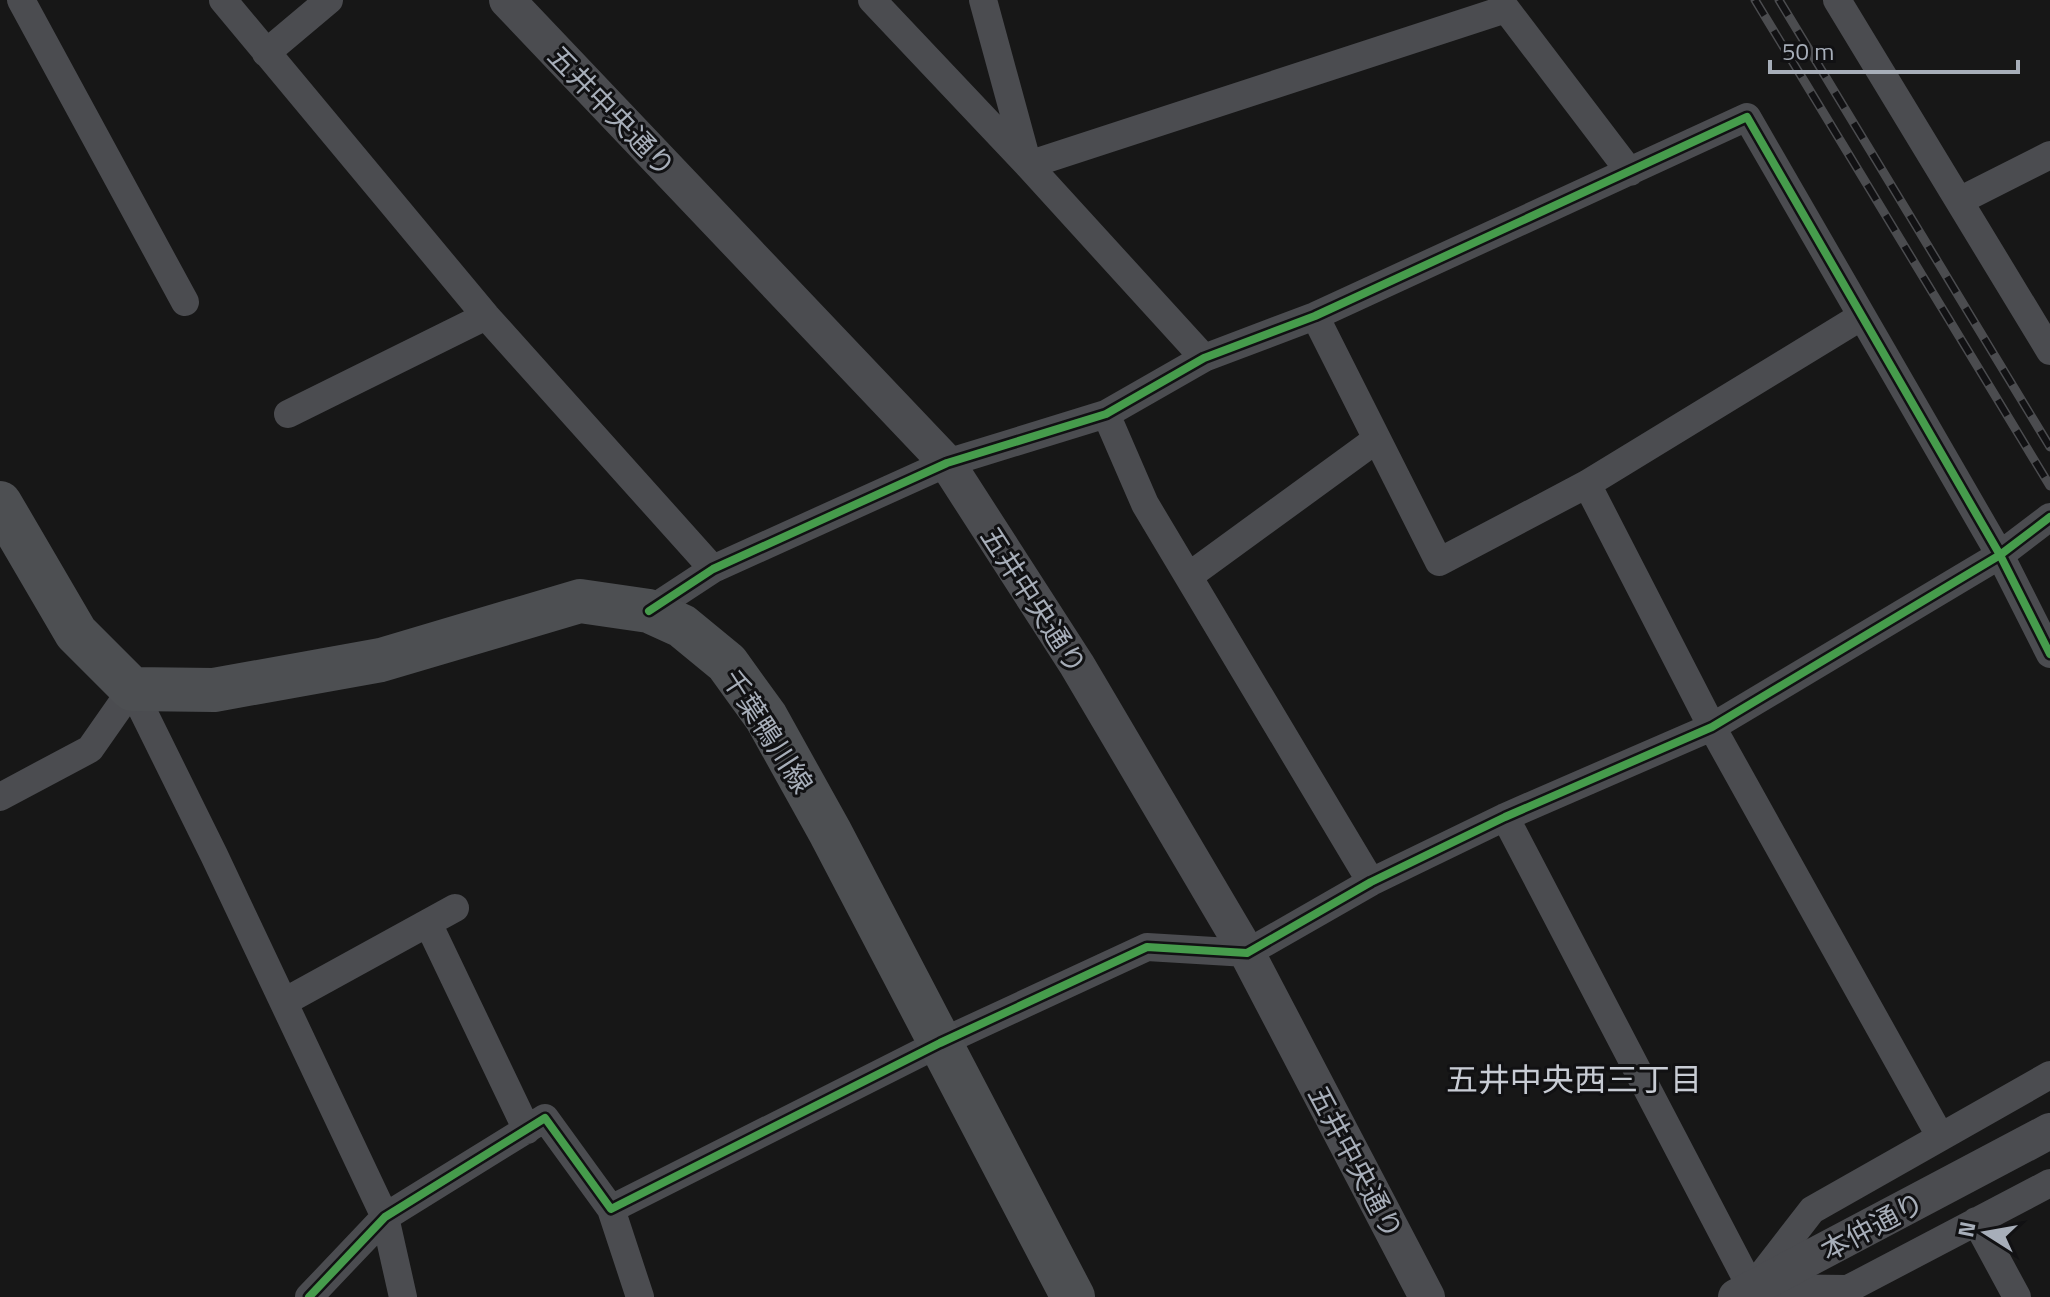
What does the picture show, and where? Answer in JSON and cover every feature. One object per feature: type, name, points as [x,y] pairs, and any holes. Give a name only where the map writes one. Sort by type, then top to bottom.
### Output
[{"type":"main road","points":[[0,503],[12,549],[76,633],[132,689]]},
{"type":"main road","name":"千葉鴨川線","points":[[132,689],[214,690],[381,660],[580,601],[649,611],[682,626],[727,663],[766,717],[830,832],[1073,1297]]},
{"type":"street","points":[[21,0],[185,302]]},
{"type":"street","points":[[223,0],[486,316],[713,569]]},
{"type":"street","points":[[266,53],[329,0]]},
{"type":"street","name":"五井中央通り","points":[[507,0],[947,463],[1077,665],[1247,953],[1427,1297]]},
{"type":"street","points":[[872,0],[1204,358]]},
{"type":"street","points":[[983,0],[1028,165]]},
{"type":"street","points":[[1837,0],[2050,351]]},
{"type":"street","points":[[1028,165],[1506,9],[1630,172]]},
{"type":"street","points":[[649,611],[713,569],[947,463],[1106,414],[1204,358],[1315,316],[1747,117],[2000,555],[2050,654]]},
{"type":"street","points":[[1959,201],[2050,155]]},
{"type":"street","points":[[288,414],[486,316]]},
{"type":"street","points":[[1315,316],[1439,562],[1587,484],[1862,316]]},
{"type":"street","points":[[1106,414],[1145,504],[1371,882]]},
{"type":"street","points":[[1189,576],[1377,439]]},
{"type":"street","points":[[1587,484],[1712,727],[1940,1136]]},
{"type":"street","points":[[611,1209],[940,1043],[1147,947],[1247,953],[1371,882],[1505,817],[1712,727],[2000,555],[2050,517]]},
{"type":"street","points":[[0,797],[90,749],[132,689],[385,1217],[403,1297]]},
{"type":"street","points":[[1505,817],[1748,1294]]},
{"type":"street","points":[[284,1002],[455,908]]},
{"type":"street","points":[[428,923],[527,1130]]},
{"type":"street","points":[[1748,1294],[1812,1210],[2050,1075]]},
{"type":"street","points":[[309,1297],[385,1217],[545,1118],[611,1209],[640,1297]]},
{"type":"street","name":"本仲通り","points":[[1748,1294],[2050,1131]]},
{"type":"street","points":[[1748,1294],[1848,1289],[2050,1183]]},
{"type":"street","points":[[1976,1221],[2017,1297]]},
{"type":"railway","points":[[1755,0],[2050,486]]},
{"type":"railway","points":[[1779,0],[2050,447]]},
{"type":"cycle path","points":[[649,611],[713,569],[947,463],[1106,414],[1204,358],[1315,316],[1747,117],[2000,555],[2050,654]]},
{"type":"cycle path","points":[[309,1297],[385,1217],[545,1118],[611,1209],[940,1043],[1147,947],[1247,953],[1371,882],[1505,817],[1712,727],[2000,555],[2050,517]]},
{"type":"district","name":"五井中央西三丁目","points":[[1574,1079]]}]
